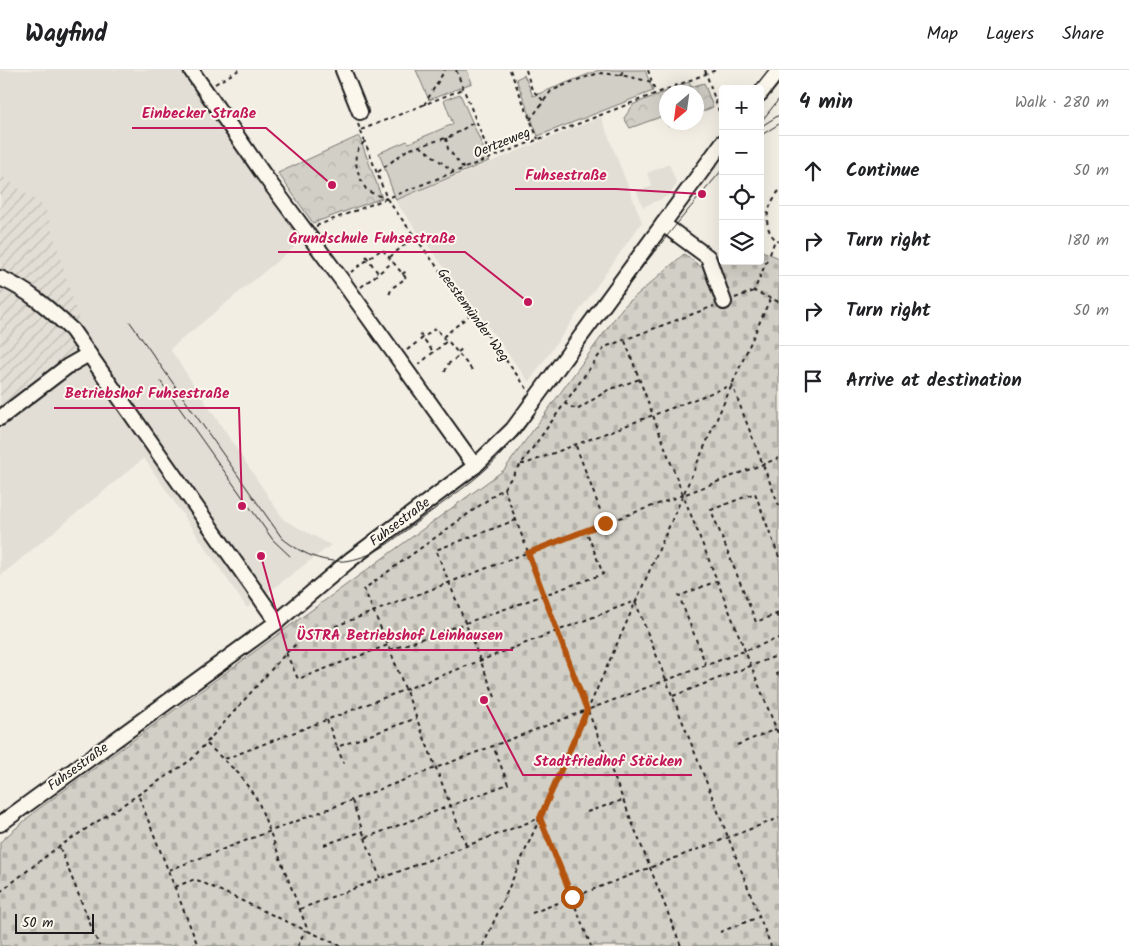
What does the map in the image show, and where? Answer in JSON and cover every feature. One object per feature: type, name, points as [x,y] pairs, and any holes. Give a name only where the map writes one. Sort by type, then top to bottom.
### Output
[{"type":"street","points":[[191,70],[475,466]]},
{"type":"street","points":[[343,70],[360,112]]},
{"type":"street","points":[[764,89],[779,70]]},
{"type":"street","name":"Fuhsestraße","points":[[0,824],[277,622],[350,560],[475,466],[513,429],[719,147]]},
{"type":"street","points":[[663,224],[708,256],[724,302]]},
{"type":"street","points":[[0,278],[19,287],[51,310],[72,330],[277,622]]},
{"type":"street","points":[[0,418],[68,366],[89,354]]},
{"type":"path","points":[[204,90],[239,70]]},
{"type":"path","points":[[424,105],[444,70]]},
{"type":"path","points":[[456,70],[491,158]]},
{"type":"path","points":[[510,70],[538,139]]},
{"type":"path","points":[[526,70],[532,90],[544,101]]},
{"type":"path","points":[[621,75],[623,70]]},
{"type":"path","points":[[648,70],[656,92]]},
{"type":"path","points":[[705,70],[719,111]]},
{"type":"path","name":"Oertzeweg","points":[[304,230],[388,199],[716,70]]},
{"type":"path","points":[[530,120],[551,90],[599,73],[621,75],[652,82]]},
{"type":"path","points":[[361,130],[463,89]]},
{"type":"path","name":"Geestemünder Weg","points":[[360,112],[355,118],[388,199],[535,399]]},
{"type":"path","points":[[377,172],[407,150],[446,138],[476,121]]},
{"type":"path","points":[[446,138],[448,149],[464,168]]},
{"type":"path","points":[[364,141],[356,153],[362,181],[370,192],[388,199]]},
{"type":"path","points":[[420,146],[455,172]]},
{"type":"path","points":[[779,191],[772,199],[767,212],[767,227],[775,240],[779,242]]},
{"type":"path","points":[[389,258],[415,236]]},
{"type":"path","points":[[770,254],[775,240]]},
{"type":"path","points":[[341,279],[381,248],[406,278],[392,288],[388,297]]},
{"type":"path","points":[[367,258],[379,274]]},
{"type":"path","points":[[754,291],[767,260]]},
{"type":"path","points":[[352,294],[393,262]]},
{"type":"path","points":[[402,274],[407,271]]},
{"type":"path","points":[[466,845],[375,611],[364,589],[504,488],[605,347],[754,291],[779,302]]},
{"type":"path","points":[[482,946],[770,299]]},
{"type":"path","points":[[443,337],[472,313]]},
{"type":"path","points":[[434,325],[473,371]]},
{"type":"path","points":[[397,357],[436,328]]},
{"type":"path","points":[[420,334],[434,352]]},
{"type":"path","points":[[408,373],[448,340]]},
{"type":"path","points":[[624,340],[683,495],[779,736]]},
{"type":"path","points":[[446,372],[446,365],[462,349]]},
{"type":"path","points":[[564,403],[577,410],[608,390],[640,378]]},
{"type":"path","points":[[521,464],[732,385]]},
{"type":"path","points":[[732,385],[779,506]]},
{"type":"path","points":[[576,445],[605,523]]},
{"type":"path","points":[[0,892],[60,847],[192,760],[286,652],[302,639],[779,458]]},
{"type":"path","points":[[504,488],[587,710],[681,946]]},
{"type":"path","points":[[779,557],[755,494],[712,510],[756,622],[778,613],[779,620]]},
{"type":"path","points":[[495,696],[436,550],[516,520]]},
{"type":"path","points":[[390,650],[603,574],[586,530]]},
{"type":"path","points":[[706,666],[679,596],[718,581]]},
{"type":"path","points":[[225,759],[636,601]]},
{"type":"path","points":[[636,601],[771,946]]},
{"type":"path","points":[[168,870],[779,638]]},
{"type":"path","points":[[286,652],[298,679],[388,645]]},
{"type":"path","points":[[672,696],[779,655]]},
{"type":"path","points":[[779,674],[779,678]]},
{"type":"path","points":[[337,747],[417,718]]},
{"type":"path","points":[[327,720],[344,764]]},
{"type":"path","points":[[737,744],[776,729]]},
{"type":"path","points":[[207,744],[225,759],[249,787],[258,801],[307,930],[298,946]]},
{"type":"path","points":[[365,838],[508,784],[493,746]]},
{"type":"path","points":[[138,796],[198,946]]},
{"type":"path","points":[[352,800],[380,878]]},
{"type":"path","points":[[587,812],[623,800]]},
{"type":"path","points":[[300,909],[540,818]]},
{"type":"path","points":[[540,818],[591,946]]},
{"type":"path","points":[[532,913],[779,818]]},
{"type":"path","points":[[324,845],[363,831]]},
{"type":"path","points":[[60,847],[99,946]]},
{"type":"path","points":[[175,887],[195,880],[341,946]]},
{"type":"path","points":[[720,932],[759,917]]},
{"type":"shaded area","points":[[0,70],[181,70],[303,240],[170,349],[284,520],[331,545],[247,608],[144,458],[0,576]]},
{"type":"shaded area","points":[[601,117],[642,222],[529,382],[395,201]]},
{"type":"shaded area","points":[[669,164],[677,184],[668,196],[643,207],[637,192],[652,186],[647,173]]},
{"type":"shaded area","points":[[0,175],[45,207],[89,354],[0,418]]},
{"type":"green space","points":[[416,70],[467,70],[472,83],[429,100]]},
{"type":"green space","points":[[599,70],[645,70],[653,91],[538,136],[516,79],[524,75],[533,96]]},
{"type":"green space","points":[[704,83],[713,107],[704,111],[704,85],[698,85]]},
{"type":"green space","points":[[460,94],[489,161],[396,200],[379,153],[407,141],[409,143],[453,124],[444,100]]},
{"type":"green space","points":[[659,94],[659,117],[630,128],[624,118],[634,104]]},
{"type":"green space","points":[[359,136],[382,198],[313,223],[278,173]]},
{"type":"green space","points":[[764,252],[779,258],[779,946],[0,946],[0,842],[37,810],[504,470],[623,307],[684,254],[701,267],[719,260],[719,265],[764,265]]},
{"type":"tram line","points":[[764,118],[779,99]]},
{"type":"tram line","points":[[764,125],[779,115]]},
{"type":"tram line","points":[[764,133],[779,124]]},
{"type":"tram line","points":[[130,322],[282,538],[299,550],[318,558],[338,561],[359,558],[375,552],[397,538],[493,463],[515,438],[643,266],[719,174]]},
{"type":"tram line","points":[[161,382],[273,540],[290,556]]},
{"type":"place","name":"Einbecker Straße","points":[[332,185]]},
{"type":"place","name":"Fuhsestraße","points":[[702,194]]},
{"type":"place","name":"Grundschule Fuhsestraße","points":[[528,302]]},
{"type":"place","name":"Betriebshof Fuhsestraße","points":[[242,506]]},
{"type":"place","name":"ÜSTRA Betriebshof Leinhausen","points":[[261,556]]},
{"type":"place","name":"Stadtfriedhof Stöcken","points":[[484,700]]},
{"type":"route","points":[[572,897],[540,818],[587,710],[528,553],[605,523]]}]
